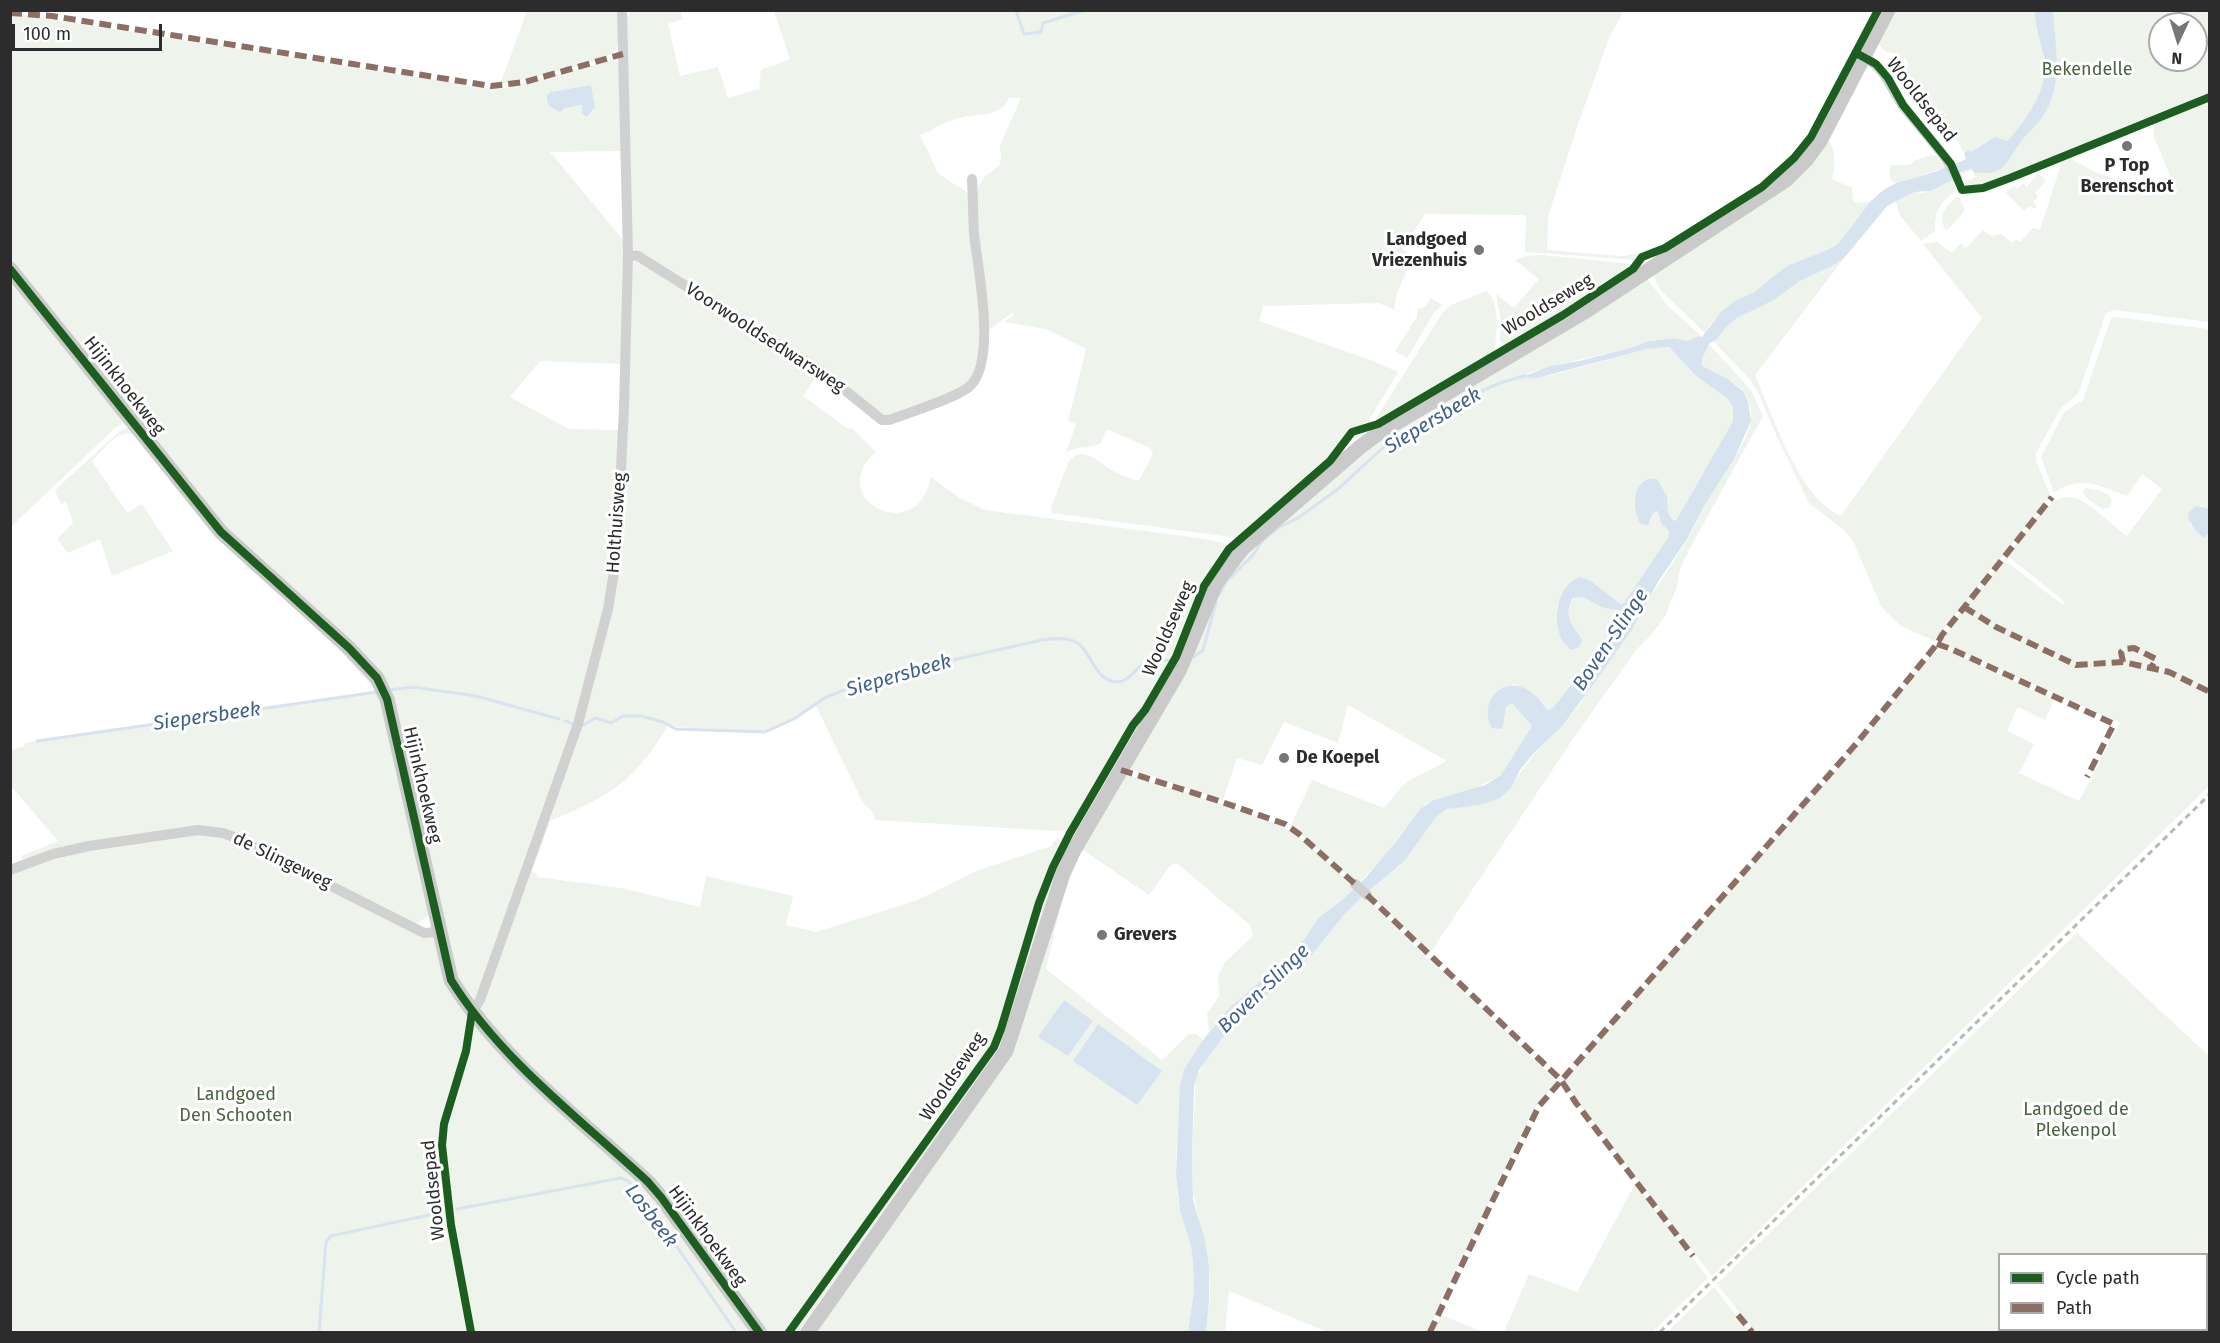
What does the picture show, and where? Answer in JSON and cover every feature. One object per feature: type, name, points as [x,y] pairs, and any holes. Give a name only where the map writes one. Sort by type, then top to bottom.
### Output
[{"type":"main road","name":"Wooldseweg","points":[[808,1332],[1006,1051],[1063,874],[1074,850],[1179,671],[1208,600],[1231,561],[1360,447],[1379,433],[1586,311],[1786,180],[1806,160],[1820,141],[1888,10]]},
{"type":"main road","name":"Hijinkhoekweg","points":[[10,268],[221,532],[349,648],[377,678],[387,699],[451,980],[472,1012],[504,1051],[648,1182],[759,1332]]},
{"type":"street","name":"Holthuisweg","points":[[472,1012],[480,1000],[578,724],[608,609],[617,553],[624,407],[627,255],[622,10]]},
{"type":"street","name":"Wooldsepad","points":[[1864,57],[1876,64],[1888,78],[1902,105],[1951,164],[1957,178]]},
{"type":"street","name":"Voorwooldsedwarsweg","points":[[627,255],[638,256],[753,327],[821,371],[882,420],[889,420],[959,393],[971,385],[978,373],[984,329],[974,231],[972,179]]},
{"type":"street","name":"de Slingeweg","points":[[10,870],[53,854],[89,846],[198,830],[223,833],[424,933],[439,932]]},
{"type":"street","points":[[1355,884],[1366,895]]},
{"type":"green space","points":[[527,11],[619,11],[620,37],[617,47],[615,51],[596,61],[542,76],[500,84]]},
{"type":"green space","points":[[631,11],[680,11],[683,19],[668,24],[680,76],[718,67],[728,98],[759,89],[761,70],[790,59],[774,11],[1624,11],[1610,36],[1548,217],[1547,250],[1623,256],[1657,250],[1639,256],[1638,260],[1525,252],[1526,215],[1425,214],[1402,249],[1413,256],[1396,296],[1394,310],[1379,303],[1263,306],[1259,321],[1398,372],[1365,427],[1350,432],[1328,461],[1238,538],[1052,513],[1051,508],[1069,461],[1074,456],[1085,454],[1090,456],[1113,471],[1136,481],[1140,479],[1153,454],[1150,448],[1107,429],[1101,443],[1066,453],[1076,424],[1068,421],[1086,349],[1046,329],[1004,322],[1014,315],[1012,313],[986,332],[977,240],[976,190],[985,176],[999,166],[1000,145],[1021,98],[1009,98],[1000,109],[994,112],[954,119],[920,135],[938,173],[969,194],[981,346],[974,375],[961,389],[887,417],[631,248],[625,20]]},
{"type":"green space","name":"Bekendelle","points":[[1893,11],[2209,11],[2209,95],[2005,179],[1974,186],[1964,184],[1976,177],[1972,170],[1962,174],[1959,166],[1971,162],[1967,151],[1964,153],[1943,117],[1946,115],[1942,111],[1936,116],[1919,99],[1905,68],[1909,66],[1906,57],[1901,58],[1899,54],[1882,49],[1880,39]]},
{"type":"green space","name":"Landgoed Den Schooten","points":[[18,14],[480,87],[506,88],[612,60],[620,64],[622,151],[550,152],[624,241],[623,364],[540,361],[510,397],[569,429],[621,430],[617,538],[599,639],[575,722],[517,886],[526,888],[524,885],[586,705],[609,613],[622,519],[631,262],[638,261],[819,373],[803,396],[847,428],[853,429],[876,452],[863,469],[860,485],[866,499],[878,509],[893,513],[909,510],[922,498],[931,477],[958,497],[985,510],[1205,539],[1230,546],[1204,587],[1170,666],[1132,723],[1070,830],[875,820],[871,810],[863,803],[815,704],[793,719],[765,732],[668,726],[644,761],[618,786],[589,804],[550,821],[532,872],[536,873],[537,877],[621,888],[700,907],[706,876],[793,896],[786,925],[816,932],[915,901],[979,870],[1051,846],[1057,838],[1063,842],[1056,857],[1065,845],[1069,853],[1073,852],[1046,969],[1162,1060],[1189,1034],[1197,1034],[1203,1040],[1182,1078],[1176,1158],[1180,1211],[1191,1246],[1193,1264],[1194,1290],[1188,1332],[11,1332],[11,873],[54,856],[198,832],[222,835],[235,840],[430,939],[430,915],[418,923],[407,923],[235,835],[212,830],[178,831],[98,843],[25,862],[21,856],[58,841],[11,786],[10,750],[23,747],[25,743],[377,692],[333,643],[254,572],[243,568],[247,567],[244,564],[249,563],[338,641],[382,693],[430,901],[430,873],[392,703],[379,676],[352,646],[260,565],[214,519],[11,264],[11,15]],"holes":[[[591,85],[595,107],[587,117],[582,114],[582,105],[565,108],[560,112],[547,103],[547,96],[550,92]],[[1064,1000],[1093,1021],[1068,1056],[1039,1036]],[[1098,1024],[1162,1071],[1137,1104],[1073,1061]]]},
{"type":"green space","points":[[2209,99],[2209,322],[2114,310],[2106,313],[2078,394],[2061,408],[2036,453],[2036,461],[2049,498],[1934,641],[1899,625],[1881,606],[1852,539],[1843,529],[1809,503],[1751,381],[1713,341],[1737,318],[1774,300],[1798,282],[1836,264],[1845,257],[1755,375],[1779,433],[1800,475],[1812,493],[1826,507],[1841,516],[1982,318],[1923,244],[1937,242],[1952,253],[1961,243],[1966,248],[1983,230],[1991,236],[2001,234],[2012,243],[2015,239],[2020,242],[2033,228],[2040,230],[2063,158],[2067,157],[2095,172],[2147,190],[2172,181],[2153,134],[2155,122]]},
{"type":"green space","points":[[1827,137],[1834,157],[1832,179],[1852,188],[1853,202],[1870,202],[1838,244],[1789,265],[1755,292],[1736,300],[1721,312],[1706,334],[1661,291],[1653,275],[1759,204]]},
{"type":"green space","points":[[1936,155],[1945,168],[1896,183],[1891,181],[1889,171],[1891,165],[1910,165],[1914,161]]},
{"type":"green space","points":[[2038,173],[2046,181],[2035,193],[2038,197],[2033,202],[2037,207],[2034,209],[2030,206],[2024,211],[2006,193],[2014,186],[2018,189],[2023,183],[2027,187]]},
{"type":"green space","points":[[1954,180],[1957,190],[1947,198],[1937,212],[1935,231],[1921,241],[1899,214],[1896,200],[1914,192],[1924,193]]},
{"type":"green space","points":[[1959,196],[1965,211],[1946,231],[1942,216],[1950,203]]},
{"type":"green space","points":[[1543,255],[1634,266],[1563,313],[1504,346],[1500,341],[1501,321],[1496,294],[1514,308],[1539,279],[1515,260],[1526,256]]},
{"type":"green space","points":[[11,274],[125,422],[115,428],[12,526],[11,525]]},
{"type":"green space","points":[[1646,277],[1667,305],[1702,337],[1698,336],[1687,341],[1675,338],[1649,341],[1630,348],[1525,374],[1548,376],[1647,349],[1669,347],[1696,376],[1727,398],[1733,407],[1733,421],[1675,521],[1668,513],[1667,496],[1660,483],[1635,497],[1637,517],[1650,521],[1653,513],[1658,511],[1669,531],[1669,536],[1626,602],[1619,603],[1591,581],[1557,605],[1558,622],[1564,643],[1574,631],[1568,614],[1570,602],[1577,597],[1589,599],[1604,608],[1620,610],[1621,616],[1610,635],[1553,708],[1547,710],[1528,690],[1513,684],[1493,701],[1489,710],[1490,724],[1501,729],[1506,707],[1512,703],[1532,726],[1501,775],[1474,789],[1427,803],[1386,854],[1358,884],[1291,825],[1312,780],[1384,808],[1405,783],[1447,761],[1348,705],[1338,743],[1284,722],[1262,765],[1237,758],[1223,800],[1130,769],[1129,765],[1213,598],[1234,564],[1367,447]]},
{"type":"green space","points":[[1486,291],[1491,296],[1496,311],[1497,329],[1494,353],[1372,425],[1443,312],[1451,305]]},
{"type":"green space","points":[[1431,298],[1442,305],[1434,313],[1407,358],[1395,351],[1417,317],[1417,309],[1425,307]]},
{"type":"green space","points":[[2111,318],[2209,329],[2209,508],[2200,505],[2189,523],[2204,538],[2209,532],[2209,786],[1712,1276],[1577,1101],[1564,1080],[1858,745],[1929,658],[1938,651],[1950,651],[2054,700],[2045,720],[2018,707],[2007,731],[2034,744],[2019,773],[2079,801],[2120,723],[1941,643],[1964,607],[2001,563],[2008,563],[2063,605],[2065,602],[2009,557],[2009,553],[2022,535],[2048,506],[2068,497],[2078,499],[2127,536],[2162,489],[2142,474],[2127,496],[2099,486],[2082,483],[2064,487],[2054,493],[2041,457],[2064,412],[2083,400]]},
{"type":"green space","points":[[1709,344],[1751,390],[1763,416],[1689,550],[1680,569],[1676,590],[1665,616],[1636,650],[1577,733],[1430,953],[1367,892],[1399,867],[1436,817],[1447,809],[1459,807],[1511,788],[1534,755],[1579,705],[1687,540],[1705,503],[1742,445],[1751,421],[1751,410],[1744,392],[1732,382],[1702,366],[1702,359]]},
{"type":"green space","points":[[133,427],[137,435],[124,434],[118,437],[92,461],[127,513],[142,504],[173,551],[112,576],[100,539],[68,553],[57,539],[73,523],[66,501],[61,505],[55,490],[121,430]]},
{"type":"green space","points":[[2085,488],[2109,495],[2112,501],[2109,508],[2102,509],[2088,499],[2083,492]]},
{"type":"green space","points":[[1232,548],[1233,553],[1184,652],[1084,826],[1074,829],[1134,726],[1146,711],[1178,658],[1205,587]]},
{"type":"green space","points":[[1128,775],[1282,826],[1297,836],[1355,887],[1319,917],[1289,956],[1226,1011],[1209,1031],[1207,1014],[1219,996],[1218,976],[1225,962],[1253,936],[1250,925],[1175,863],[1170,866],[1149,895],[1080,848],[1124,776]]},
{"type":"green space","points":[[1363,896],[1557,1081],[1537,1105],[1527,1123],[1427,1332],[1327,1332],[1229,1291],[1225,1332],[1206,1332],[1210,1296],[1209,1266],[1193,1192],[1192,1154],[1196,1078],[1208,1055],[1233,1023],[1309,958],[1343,916]]},
{"type":"green space","name":"Landgoed de Plekenpol","points":[[2077,933],[2209,1056],[2209,1332],[1755,1332],[1717,1284]]},
{"type":"green space","points":[[1635,1184],[1708,1278],[1652,1332],[1504,1332],[1529,1274],[1577,1292]]},
{"type":"green space","points":[[1714,1287],[1749,1332],[1667,1332]]},
{"type":"green space","points":[[1441,1315],[1484,1332],[1434,1332]]},
{"type":"water","points":[[2035,11],[2053,11],[2056,77],[2054,90],[2044,115],[1997,171],[1974,172],[1972,168],[1959,173],[1955,164],[1966,159],[1964,153],[1969,150],[1971,152],[1995,137],[2008,141],[2029,113],[2040,92],[2045,69]]},
{"type":"water","points":[[591,85],[595,107],[587,117],[582,114],[582,105],[565,108],[560,112],[547,103],[547,96],[550,92]]},
{"type":"water","name":"Boven-Slinge","points":[[1948,166],[1955,179],[1930,191],[1914,192],[1887,206],[1845,257],[1836,264],[1798,282],[1774,300],[1737,318],[1709,344],[1702,359],[1702,366],[1729,380],[1743,391],[1748,401],[1751,421],[1734,459],[1705,504],[1687,539],[1658,582],[1631,631],[1562,726],[1520,770],[1511,788],[1500,798],[1480,805],[1447,809],[1436,817],[1405,860],[1343,916],[1309,958],[1233,1023],[1199,1070],[1194,1086],[1193,1200],[1205,1240],[1209,1266],[1209,1302],[1206,1332],[1188,1332],[1194,1290],[1193,1264],[1191,1246],[1180,1211],[1176,1175],[1180,1086],[1184,1070],[1203,1040],[1226,1011],[1289,956],[1319,917],[1341,901],[1366,877],[1421,808],[1434,800],[1485,785],[1501,775],[1532,726],[1512,703],[1506,707],[1501,729],[1492,728],[1488,718],[1491,700],[1503,688],[1521,687],[1536,696],[1547,710],[1553,708],[1610,635],[1621,616],[1620,610],[1601,607],[1581,597],[1572,599],[1568,611],[1569,616],[1582,640],[1579,647],[1572,650],[1560,634],[1557,623],[1557,611],[1565,590],[1581,577],[1591,581],[1619,603],[1625,602],[1669,536],[1669,531],[1661,523],[1658,511],[1653,513],[1648,525],[1641,524],[1635,502],[1638,488],[1649,479],[1657,479],[1667,496],[1668,513],[1674,521],[1677,519],[1733,421],[1733,407],[1727,398],[1696,376],[1669,347],[1647,349],[1537,378],[1522,377],[1550,366],[1579,361],[1649,341],[1675,338],[1687,341],[1702,337],[1721,312],[1736,300],[1755,292],[1789,265],[1838,244],[1870,202],[1882,191],[1896,183]]},
{"type":"water","points":[[2196,506],[2209,508],[2209,532],[2204,538],[2188,519],[2189,512]]},
{"type":"water","points":[[1064,1000],[1093,1021],[1068,1056],[1038,1037]]},
{"type":"water","points":[[1098,1024],[1162,1071],[1137,1105],[1073,1061]]},
{"type":"waterway","points":[[1014,10],[1024,34],[1041,32],[1043,23],[1085,10]]},
{"type":"waterway","name":"Siepersbeek","points":[[1218,596],[1226,582],[1253,555],[1262,541],[1338,489],[1388,443],[1479,392],[1524,376]]},
{"type":"waterway","name":"Siepersbeek","points":[[1194,657],[1203,650],[1216,602]]},
{"type":"waterway","name":"Siepersbeek","points":[[583,725],[596,718],[611,723],[623,716],[641,716],[663,722],[676,729],[765,732],[794,719],[826,697],[882,676],[1042,640],[1074,641],[1085,651],[1103,676],[1117,682],[1128,678],[1145,663],[1170,660]]},
{"type":"waterway","name":"Siepersbeek","points":[[389,690],[413,687],[476,696],[559,719]]},
{"type":"waterway","name":"Siepersbeek","points":[[37,741],[377,692]]},
{"type":"waterway","name":"Siepersbeek","points":[[565,721],[574,724]]},
{"type":"waterway","name":"Losbeek","points":[[457,1209],[621,1178],[628,1181],[657,1218],[736,1332]]},
{"type":"waterway","name":"Losbeek","points":[[319,1332],[326,1242],[331,1236],[443,1212]]},
{"type":"railway","points":[[1660,1332],[2210,794]]},
{"type":"marked path","points":[[10,13],[52,16],[491,86],[525,82],[623,54]]},
{"type":"marked path","points":[[1430,1332],[1539,1106],[1856,744],[2052,497]]},
{"type":"marked path","points":[[1964,607],[1996,627],[2076,665],[2123,662],[2169,672],[2210,692]]},
{"type":"marked path","points":[[1937,644],[2114,724],[2087,777]]},
{"type":"marked path","points":[[2123,662],[2121,652],[2124,649],[2134,648],[2156,659],[2151,668]]},
{"type":"marked path","points":[[1121,770],[1285,824],[1355,884]]},
{"type":"marked path","points":[[1367,895],[1561,1080],[1576,1103],[1693,1256]]},
{"type":"marked path","points":[[1738,1315],[1752,1332]]},
{"type":"cycle path","points":[[789,1332],[994,1047],[1039,903],[1053,867],[1070,833],[1133,725],[1145,710],[1176,657],[1204,586],[1229,549],[1330,461],[1352,432],[1378,424],[1563,315],[1633,269],[1642,257],[1665,248],[1762,187],[1794,158],[1811,137],[1878,10]]},
{"type":"cycle path","points":[[1856,53],[1876,64],[1888,78],[1903,105],[1951,164],[1962,190],[1983,188],[2010,178],[2210,97]]},
{"type":"cycle path","points":[[10,269],[221,532],[349,648],[377,678],[387,699],[451,980],[471,1009],[517,1062],[648,1182],[759,1332]]},
{"type":"cycle path","points":[[471,1332],[451,1225],[442,1145],[444,1124],[466,1051],[472,1012]]},
{"type":"place","name":"P Top Berenschot","points":[[2127,146]]},
{"type":"place","name":"Landgoed Vriezenhuis","points":[[1479,250]]},
{"type":"place","name":"De Koepel","points":[[1284,758]]},
{"type":"place","name":"Grevers","points":[[1102,935]]}]
